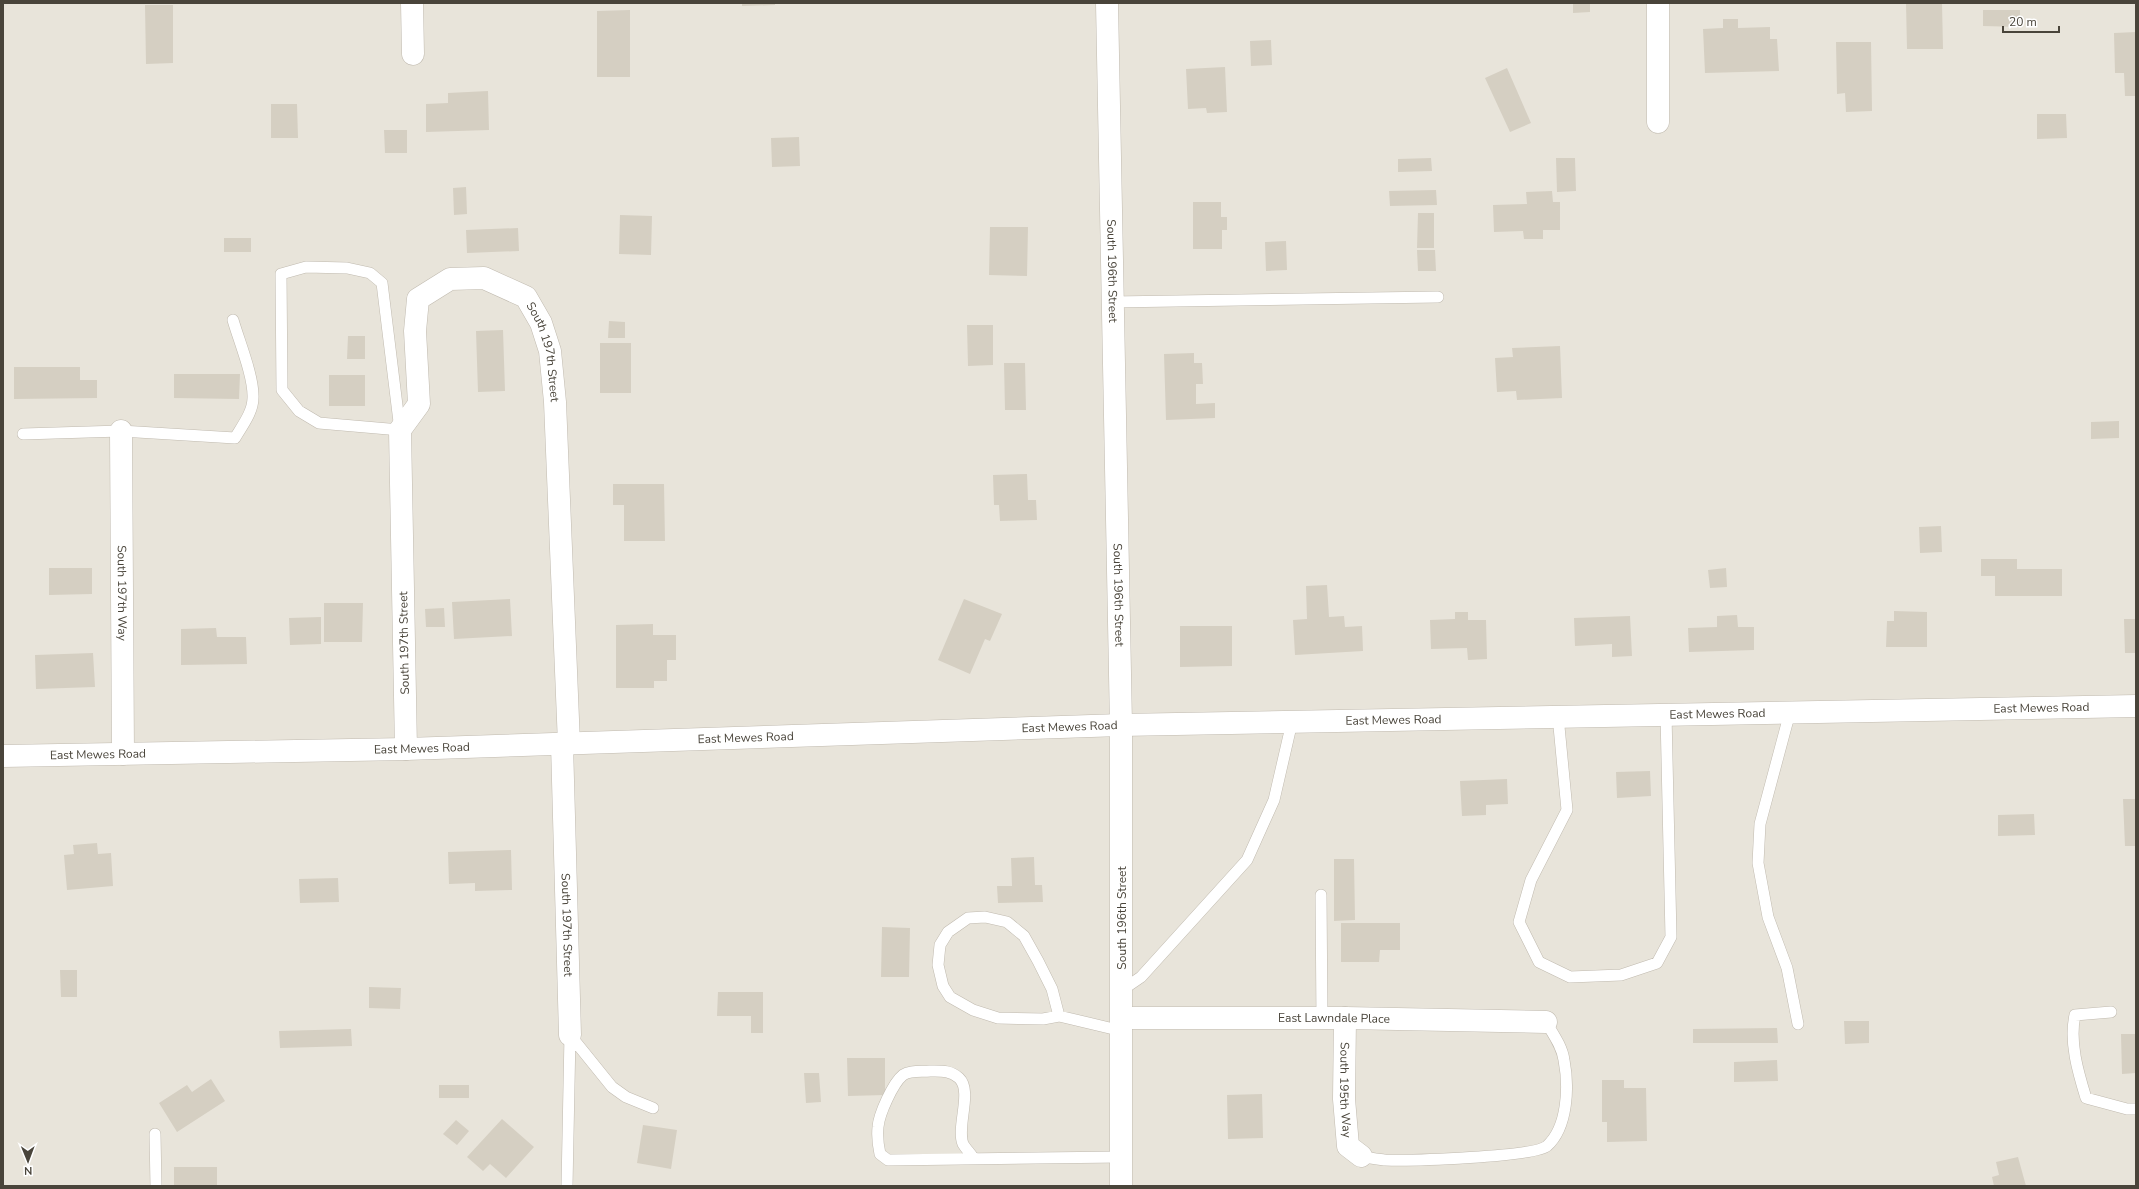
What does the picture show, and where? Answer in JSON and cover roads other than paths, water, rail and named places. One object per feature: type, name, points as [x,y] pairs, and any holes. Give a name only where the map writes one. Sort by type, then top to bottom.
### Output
[{"type":"street","points":[[412,3],[414,54]]},
{"type":"street","name":"South 196th Street","points":[[1107,3],[1121,725],[1121,1186]]},
{"type":"street","points":[[1658,3],[1658,122]]},
{"type":"street","name":"South 197th Street","points":[[406,750],[400,430],[419,404],[415,331],[418,299],[450,279],[484,278],[526,297],[541,323],[550,351],[556,402],[565,744],[570,1035]]},
{"type":"street","name":"South 197th Way","points":[[121,431],[123,754]]},
{"type":"street","name":"East Mewes Road","points":[[3,756],[406,750],[1121,725],[2136,706]]},
{"type":"street","name":"East Lawndale Place","points":[[1122,1025],[1322,1018],[1546,1022]]},
{"type":"street","name":"South 195th Way","points":[[1345,1018],[1344,1099],[1348,1146],[1361,1156]]},
{"type":"lane","points":[[306,267],[347,268],[370,273],[382,283],[400,430],[319,423],[299,411],[282,390],[281,274],[306,267]]},
{"type":"lane","points":[[1113,302],[1438,297]]},
{"type":"lane","points":[[23,434],[121,431],[235,438],[250,410],[253,398],[248,370],[233,320]]},
{"type":"lane","points":[[1790,712],[1760,824],[1758,863],[1768,917],[1788,968],[1798,1024]]},
{"type":"lane","points":[[1558,716],[1567,810],[1531,880],[1519,922],[1539,962],[1570,977],[1621,975],[1657,964],[1671,937],[1666,714]]},
{"type":"lane","points":[[1122,990],[1141,977],[1247,860],[1274,800],[1292,722]]},
{"type":"lane","points":[[1321,895],[1322,1018]]},
{"type":"lane","points":[[1059,1016],[1052,989],[1038,961],[1024,936],[1007,922],[985,917],[968,918],[948,932],[940,945],[938,965],[943,986],[950,997],[974,1010],[998,1018],[1043,1019],[1059,1016],[1122,1025]]},
{"type":"lane","points":[[2110,1012],[2075,1016],[2073,1024],[2077,1067],[2086,1098],[2127,1109],[2136,1109]]},
{"type":"lane","points":[[1361,1156],[1382,1160],[1418,1160],[1525,1153],[1546,1147],[1559,1130],[1566,1105],[1564,1060],[1559,1045],[1546,1022]]},
{"type":"lane","points":[[570,1035],[612,1087],[626,1097],[653,1108]]},
{"type":"lane","points":[[567,1186],[570,1035]]},
{"type":"lane","points":[[974,1159],[963,1143],[962,1129],[964,1101],[963,1087],[960,1078],[948,1071],[912,1072],[903,1075],[890,1093],[878,1125],[877,1143],[880,1154],[888,1160],[974,1159],[1121,1157]]},
{"type":"lane","points":[[155,1134],[156,1186]]}]
